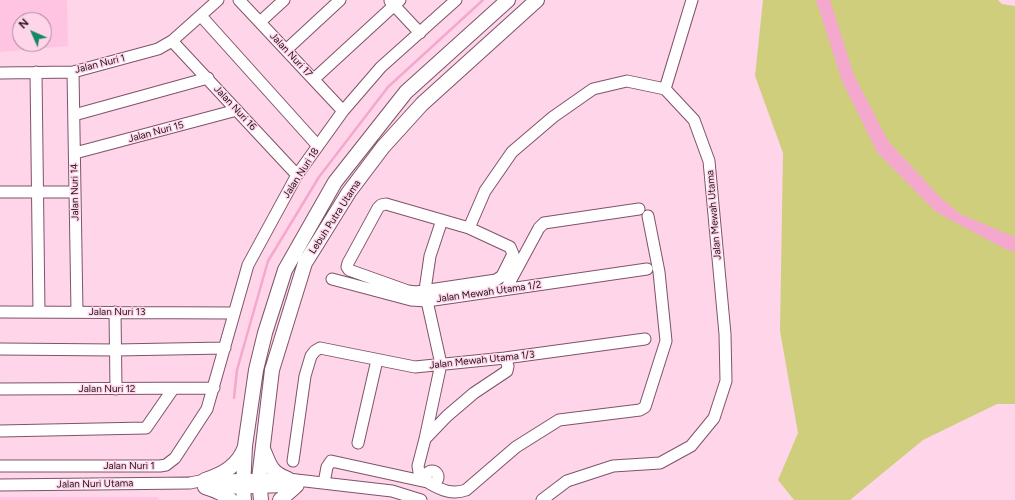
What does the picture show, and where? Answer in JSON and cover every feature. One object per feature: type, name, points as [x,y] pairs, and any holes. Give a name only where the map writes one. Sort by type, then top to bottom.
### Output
[{"type":"main road","name":"Lebuh Putra Utama","points":[[244,489],[245,446],[256,370],[265,333],[285,270],[335,182],[406,92],[508,0]]},
{"type":"main road","name":"Lebuh Putra Utama","points":[[260,489],[272,370],[305,263],[349,192],[383,146],[422,104],[537,0]]},
{"type":"main road","points":[[205,484],[232,467],[242,456],[245,446]]},
{"type":"main road","points":[[263,448],[273,471],[291,483],[280,500]]},
{"type":"main road","points":[[205,484],[231,500]]},
{"type":"street","name":"Jalan Nuri 1","points":[[0,73],[73,72],[158,49],[172,41],[218,0]]},
{"type":"street","name":"Jalan Nuri 17","points":[[240,0],[343,111]]},
{"type":"street","points":[[260,22],[284,0]]},
{"type":"street","points":[[286,50],[340,0]]},
{"type":"street","name":"Jalan Nuri 18","points":[[214,388],[248,265],[297,176],[343,111],[381,67],[456,0]]},
{"type":"street","points":[[469,228],[485,191],[512,152],[553,117],[593,89],[627,81],[665,89],[692,0]]},
{"type":"street","points":[[314,79],[395,2],[420,33]]},
{"type":"street","points":[[201,16],[318,146]]},
{"type":"street","name":"Jalan Nuri 16","points":[[172,41],[208,78],[297,176]]},
{"type":"street","points":[[36,72],[39,312]]},
{"type":"street","name":"Jalan Nuri 14","points":[[73,72],[77,312]]},
{"type":"street","points":[[74,115],[208,78]]},
{"type":"street","name":"Jalan Mewah Utama","points":[[542,500],[568,481],[613,466],[660,463],[691,446],[714,418],[726,381],[725,334],[709,161],[694,120],[665,89]]},
{"type":"street","name":"Jalan Nuri 15","points":[[75,153],[237,110]]},
{"type":"street","points":[[0,192],[75,192]]},
{"type":"street","points":[[386,204],[469,228],[512,250],[513,254],[502,276],[496,280],[426,296],[349,270],[347,267],[381,205],[386,204]]},
{"type":"street","points":[[506,289],[539,228],[544,224],[639,209]]},
{"type":"street","points":[[320,482],[327,467],[332,461],[430,478],[457,492],[466,490],[516,446],[559,420],[640,410],[645,407],[666,341],[659,272],[648,216]]},
{"type":"street","points":[[430,478],[421,458],[441,364],[426,296],[430,256],[442,220]]},
{"type":"street","name":"Jalan Mewah Utama 1/2","points":[[332,279],[412,300],[426,296],[506,289],[646,269]]},
{"type":"street","name":"Jalan Nuri 13","points":[[0,312],[234,313]]},
{"type":"street","points":[[115,312],[116,389]]},
{"type":"street","name":"Jalan Mewah Utama 1/3","points":[[293,461],[305,376],[311,356],[320,348],[415,367],[505,358],[645,339]]},
{"type":"street","points":[[0,349],[116,350],[225,348]]},
{"type":"street","points":[[425,439],[447,416],[474,394],[507,371],[508,366],[505,358]]},
{"type":"street","points":[[358,443],[377,360]]},
{"type":"street","name":"Jalan Nuri 1","points":[[0,466],[166,465],[175,458],[207,409],[214,388]]},
{"type":"street","name":"Jalan Nuri 12","points":[[0,389],[214,388]]},
{"type":"street","points":[[0,430],[146,428],[173,389]]},
{"type":"street","points":[[244,489],[260,489],[291,483],[320,482],[392,491],[421,500]]},
{"type":"street","name":"Jalan Nuri Utama","points":[[0,486],[190,483],[244,489]]},
{"type":"shaded area","points":[[0,0],[67,0],[68,46],[52,47],[52,12],[12,12],[12,51],[0,52]]},
{"type":"shaded area","points":[[763,0],[998,0],[1002,4],[1015,6],[1015,404],[997,404],[923,440],[850,500],[794,500],[778,480],[798,433],[780,331],[783,153],[755,76]]},
{"type":"shaded area","points":[[816,0],[830,0],[854,75],[888,141],[940,197],[960,214],[1015,237],[1015,251],[1007,250],[936,212],[877,152],[842,81]]},
{"type":"shaded area","points":[[0,497],[157,497],[159,500],[0,500]]},
{"type":"waterway","points":[[234,398],[237,370],[268,261],[319,177],[388,87],[483,0]]}]
